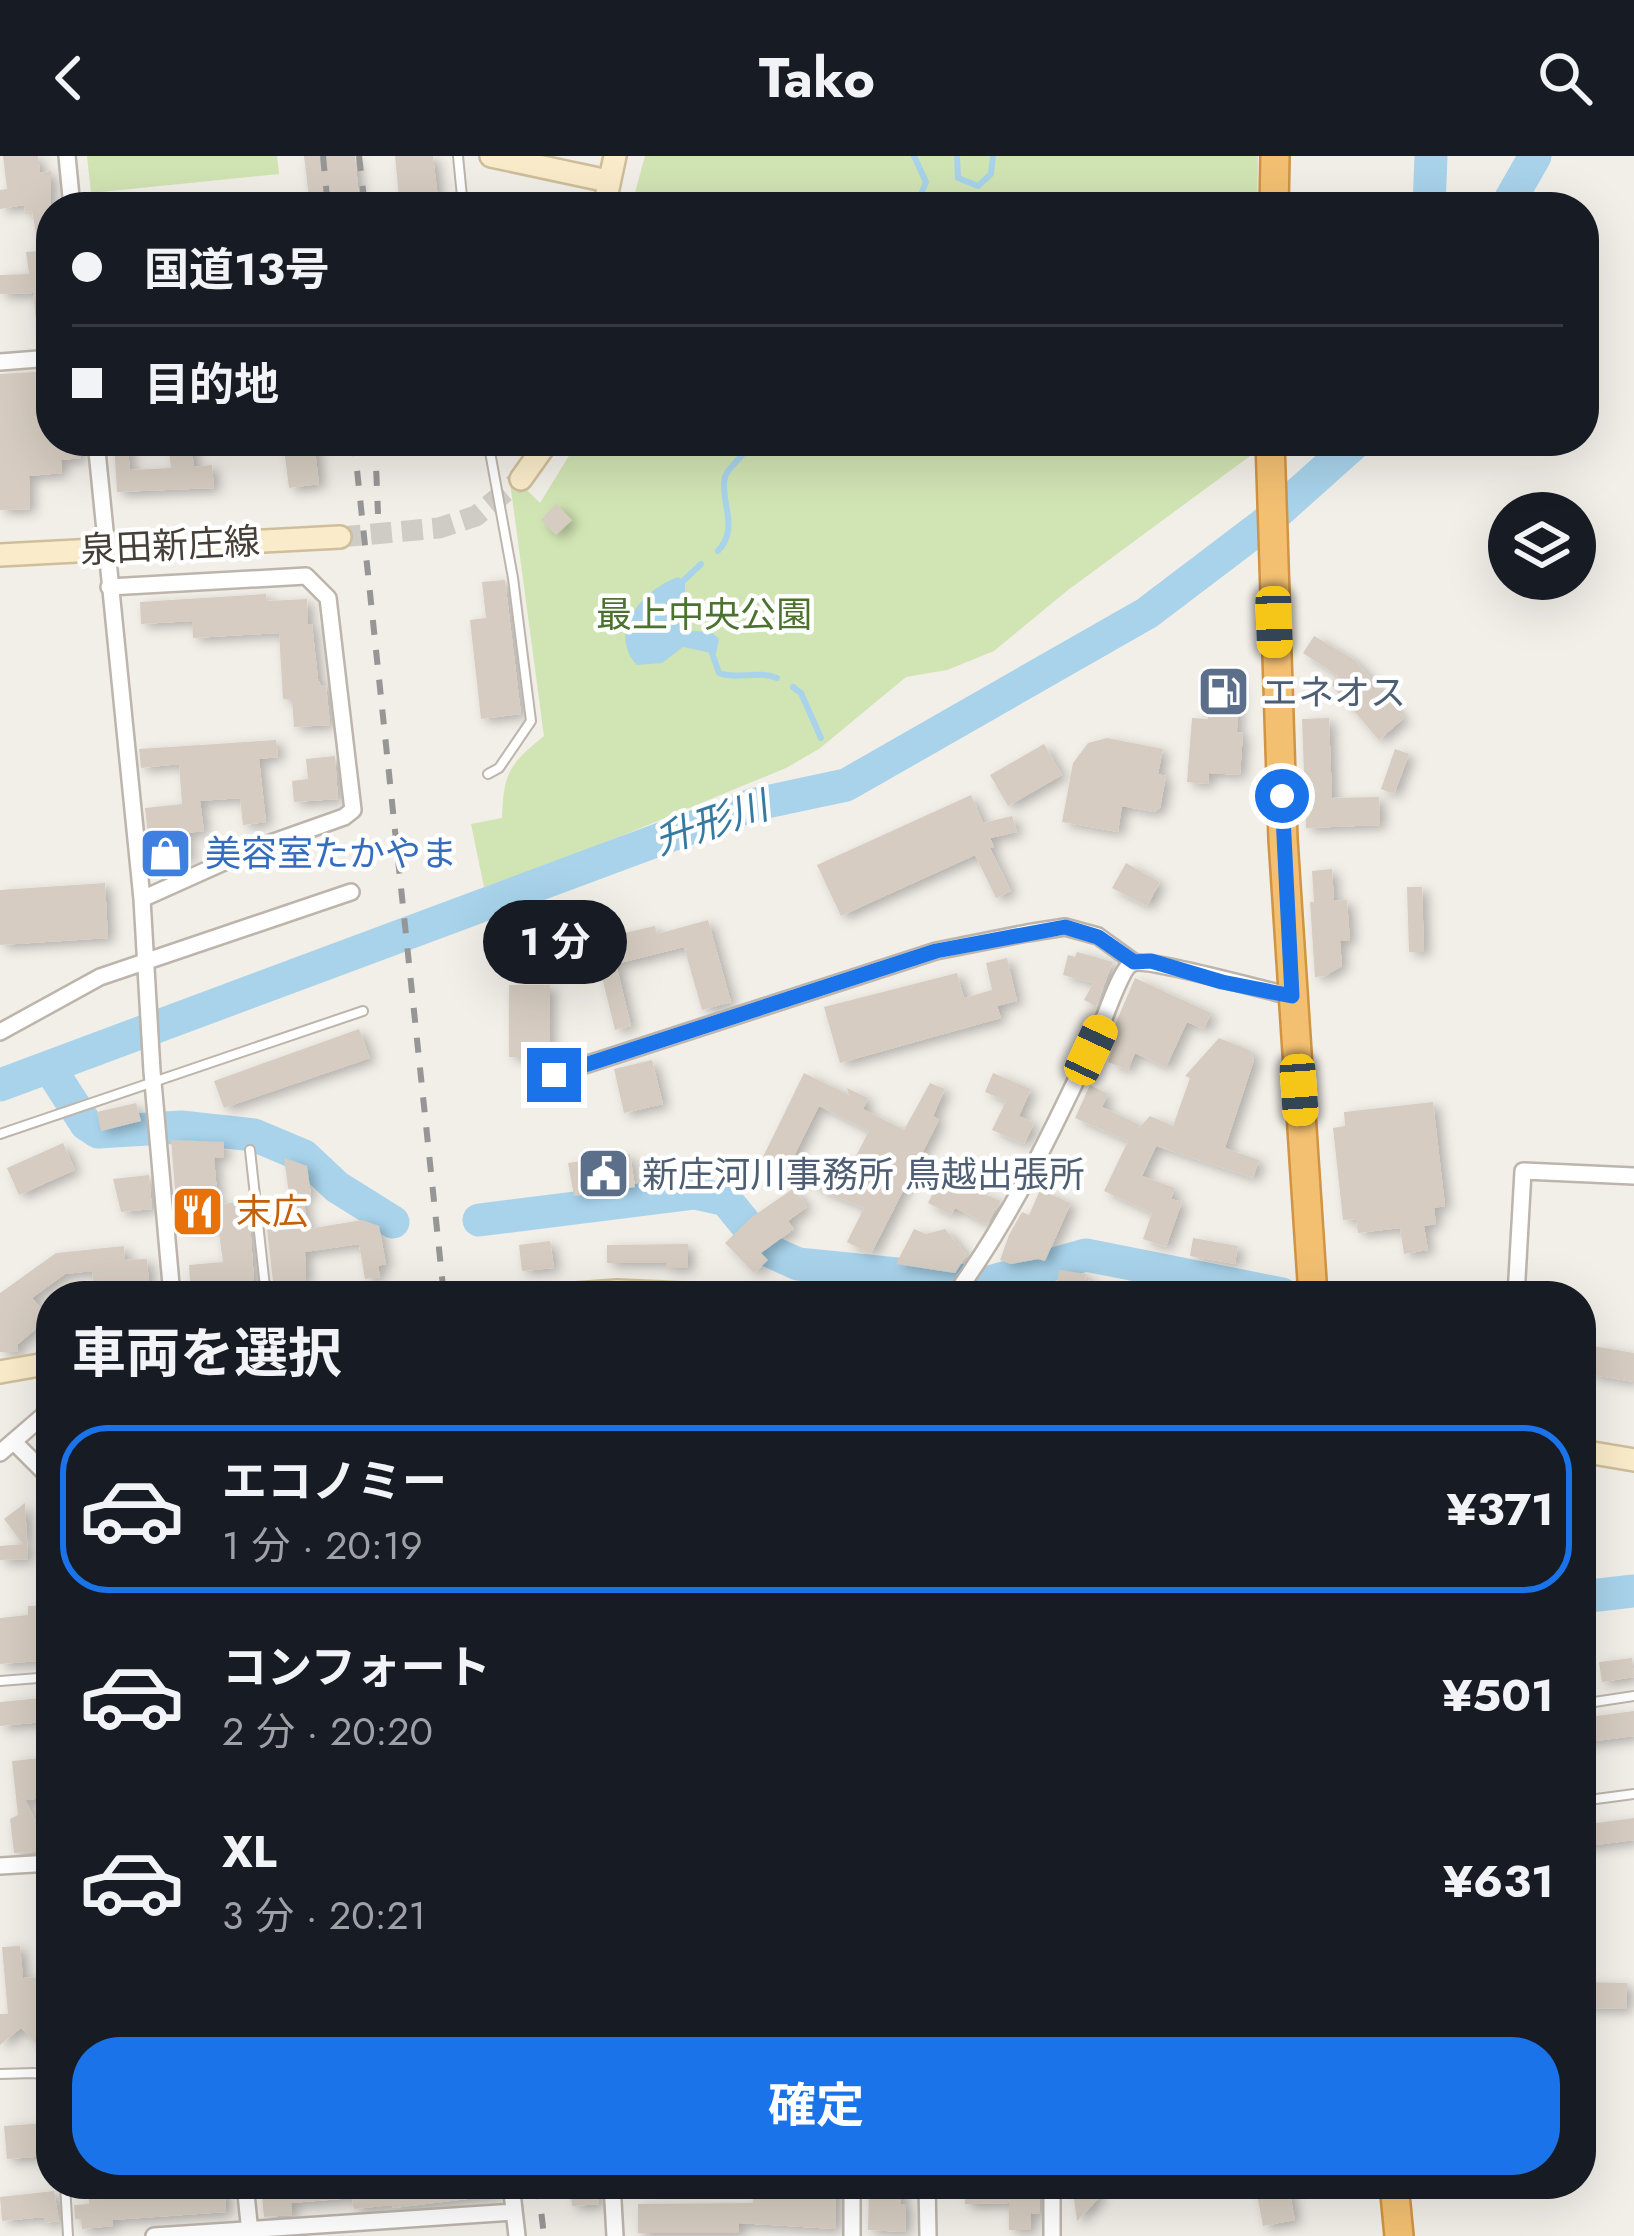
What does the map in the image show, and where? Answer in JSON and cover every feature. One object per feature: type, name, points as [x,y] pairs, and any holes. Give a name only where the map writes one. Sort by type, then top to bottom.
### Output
[{"type":"highway","points":[[1274,192],[1275,156]]},
{"type":"highway","points":[[1270,456],[1292,996],[1312,1281]]},
{"type":"highway","points":[[1395,2199],[1399,2236]]},
{"type":"main road","points":[[491,156],[608,181]]},
{"type":"main road","points":[[606,192],[614,156]]},
{"type":"main road","points":[[521,478],[537,456]]},
{"type":"main road","name":"泉田新庄線","points":[[0,555],[340,537]]},
{"type":"main road","points":[[0,1372],[36,1366]]},
{"type":"main road","points":[[1596,1453],[1634,1460]]},
{"type":"street","points":[[67,156],[71,192]]},
{"type":"street","points":[[0,362],[36,359]]},
{"type":"street","points":[[97,456],[142,899],[171,1281]]},
{"type":"street","points":[[109,587],[306,576],[317,583],[328,598],[352,810],[142,899]]},
{"type":"street","points":[[0,1032],[100,977],[351,892]]},
{"type":"street","points":[[554,1075],[936,951],[1027,933],[1065,927],[1098,937],[1134,962]]},
{"type":"street","points":[[965,1281],[1012,1210],[1108,1015],[1126,967],[1151,961],[1292,996]]},
{"type":"street","points":[[1517,1281],[1523,1171],[1634,1176]]},
{"type":"street","points":[[0,1453],[36,1422]]},
{"type":"street","points":[[14,1442],[36,1463]]},
{"type":"street","points":[[0,1866],[36,1864]]},
{"type":"street","points":[[246,2199],[249,2232]]},
{"type":"street","points":[[513,2199],[517,2236]]},
{"type":"street","points":[[613,2199],[615,2236]]},
{"type":"street","points":[[852,2199],[852,2236]]},
{"type":"street","points":[[927,2199],[928,2236]]},
{"type":"street","points":[[1052,2199],[1052,2236]]},
{"type":"street","points":[[154,2236],[514,2212]]},
{"type":"lane","points":[[458,156],[462,192]]},
{"type":"lane","points":[[488,774],[499,768],[531,722],[513,578],[491,456]]},
{"type":"lane","points":[[0,1134],[152,1078],[363,1011]]},
{"type":"lane","points":[[250,1150],[264,1281]]},
{"type":"lane","points":[[0,1681],[36,1678]]},
{"type":"lane","points":[[1596,1702],[1634,1696]]},
{"type":"lane","points":[[1596,1799],[1634,1794]]},
{"type":"lane","points":[[0,2074],[36,2073]]},
{"type":"lane","points":[[66,2199],[68,2236]]},
{"type":"green space","points":[[87,156],[277,156],[279,174],[91,192]]},
{"type":"green space","points":[[645,156],[1258,156],[1257,192],[635,192]]},
{"type":"green space","name":"最上中央公園","points":[[569,456],[1250,456],[1068,590],[994,651],[947,670],[906,677],[819,749],[786,768],[484,887],[471,824],[502,818],[510,771],[544,736],[510,482],[517,480],[540,503]]},
{"type":"water","points":[[678,577],[685,581],[685,606],[677,616],[681,630],[711,632],[719,639],[716,654],[683,647],[662,663],[637,665],[628,652],[627,625],[642,601]]},
{"type":"building","points":[[3,156],[38,156],[40,173],[51,171],[51,192],[36,192],[36,234],[32,211],[25,212],[24,205],[0,209],[0,190],[7,189]]},
{"type":"building","points":[[304,156],[355,156],[359,192],[308,192]]},
{"type":"building","points":[[395,156],[433,156],[437,192],[399,192]]},
{"type":"building","points":[[36,251],[36,320],[33,293],[0,294],[0,275],[29,274],[26,252]]},
{"type":"building","points":[[36,372],[36,456],[81,456],[61,460],[62,473],[29,476],[30,509],[0,510],[0,374]]},
{"type":"building","points":[[115,456],[129,456],[130,470],[171,468],[170,456],[193,456],[194,467],[212,465],[214,488],[117,492]]},
{"type":"building","points":[[285,456],[316,456],[319,484],[289,488]]},
{"type":"building","points":[[556,504],[572,520],[556,535],[541,520]]},
{"type":"building","points":[[505,580],[521,714],[481,719],[470,620],[486,618],[482,582]]},
{"type":"building","points":[[266,594],[267,601],[307,599],[330,725],[294,727],[292,699],[283,699],[279,633],[193,638],[192,621],[141,624],[140,602]]},
{"type":"building","points":[[1314,636],[1355,660],[1404,718],[1379,740],[1331,684],[1338,676],[1303,653]]},
{"type":"building","points":[[1238,679],[1237,732],[1243,733],[1240,775],[1209,773],[1208,784],[1187,782],[1192,718],[1208,719],[1207,680]]},
{"type":"building","points":[[1329,718],[1332,798],[1379,797],[1380,825],[1306,828],[1302,719]]},
{"type":"building","points":[[1107,738],[1163,749],[1158,774],[1166,776],[1160,808],[1154,812],[1122,806],[1118,832],[1062,822],[1073,763],[1088,743]]},
{"type":"building","points":[[276,740],[278,757],[259,759],[266,822],[243,825],[240,798],[200,801],[204,831],[187,833],[190,859],[161,863],[157,833],[148,834],[145,808],[182,804],[179,764],[141,768],[139,749]]},
{"type":"building","points":[[1044,744],[1062,775],[1008,806],[990,775]]},
{"type":"building","points":[[1395,749],[1409,754],[1394,794],[1381,789]]},
{"type":"building","points":[[335,756],[338,799],[294,802],[292,781],[308,779],[306,759]]},
{"type":"building","points":[[971,795],[983,823],[1012,816],[1017,832],[990,838],[994,847],[990,848],[1011,891],[996,898],[975,855],[841,916],[817,865]]},
{"type":"building","points":[[1126,863],[1160,882],[1147,906],[1112,888]]},
{"type":"building","points":[[1332,869],[1334,901],[1347,900],[1350,941],[1340,941],[1342,966],[1315,977],[1312,871]]},
{"type":"building","points":[[105,883],[108,938],[0,945],[0,890]]},
{"type":"building","points":[[1407,887],[1422,887],[1424,952],[1409,952]]},
{"type":"building","points":[[708,920],[731,1002],[702,1010],[684,947],[616,964],[631,1026],[615,1030],[598,961],[568,968],[563,952],[655,926],[657,934]]},
{"type":"building","points":[[1077,952],[1113,962],[1096,1006],[1084,1000],[1093,983],[1063,975],[1068,955],[1075,957]]},
{"type":"building","points":[[1007,958],[1017,1001],[997,1006],[1001,1018],[840,1063],[824,1007],[957,973],[964,998],[992,990],[986,963]]},
{"type":"building","points":[[1135,978],[1211,1013],[1204,1029],[1187,1022],[1166,1067],[1135,1053],[1128,1070],[1108,1062],[1115,1042],[1109,1039]]},
{"type":"building","points":[[509,985],[550,985],[550,1057],[509,1057]]},
{"type":"building","points":[[359,1029],[370,1058],[224,1108],[214,1081]]},
{"type":"building","points":[[1219,1038],[1251,1051],[1254,1060],[1225,1148],[1259,1160],[1253,1178],[1156,1146],[1142,1176],[1175,1188],[1171,1199],[1182,1202],[1166,1247],[1143,1239],[1152,1213],[1104,1191],[1128,1141],[1075,1118],[1090,1085],[1108,1094],[1102,1107],[1140,1125],[1138,1129],[1150,1116],[1173,1126],[1190,1078],[1185,1076]]},
{"type":"building","points":[[652,1060],[663,1104],[624,1113],[614,1069]]},
{"type":"building","points":[[804,1073],[849,1095],[847,1088],[868,1098],[863,1109],[904,1130],[930,1083],[945,1089],[933,1116],[939,1120],[871,1254],[847,1242],[864,1208],[818,1189],[820,1186],[797,1174],[802,1163],[843,1181],[869,1131],[819,1106],[787,1170],[763,1157]]},
{"type":"building","points":[[993,1073],[1031,1089],[1019,1116],[1034,1123],[1024,1144],[992,1130],[1006,1101],[985,1092]]},
{"type":"building","points":[[1433,1102],[1445,1206],[1434,1208],[1436,1224],[1424,1226],[1428,1250],[1404,1254],[1400,1228],[1358,1233],[1356,1219],[1343,1220],[1333,1128],[1345,1126],[1344,1112]]},
{"type":"building","points":[[136,1103],[141,1121],[101,1131],[97,1112]]},
{"type":"building","points":[[171,1140],[224,1142],[224,1158],[214,1157],[218,1205],[241,1201],[244,1223],[250,1222],[254,1281],[190,1281],[189,1265],[223,1262],[218,1226],[187,1229],[185,1201],[176,1202]]},
{"type":"building","points":[[63,1143],[75,1170],[19,1195],[7,1168]]},
{"type":"building","points":[[630,1154],[635,1187],[574,1196],[568,1163]]},
{"type":"building","points":[[284,1158],[307,1166],[311,1195],[303,1196],[308,1229],[362,1220],[379,1226],[386,1264],[378,1266],[380,1277],[365,1279],[359,1244],[305,1252],[306,1281],[273,1281],[266,1220],[292,1216]]},
{"type":"building","points":[[149,1175],[152,1209],[121,1212],[113,1179]]},
{"type":"building","points":[[941,1177],[1001,1201],[987,1224],[955,1208],[951,1215],[928,1203]]},
{"type":"building","points":[[794,1188],[807,1207],[788,1221],[794,1229],[761,1253],[768,1260],[754,1273],[725,1243]]},
{"type":"building","points":[[1040,1190],[1071,1203],[1045,1261],[1011,1264],[1000,1260],[1022,1212],[1029,1215]]},
{"type":"building","points":[[914,1229],[926,1234],[945,1229],[967,1255],[955,1273],[896,1264]]},
{"type":"building","points":[[1193,1238],[1238,1246],[1235,1264],[1190,1256]]},
{"type":"building","points":[[550,1241],[554,1268],[522,1271],[519,1245]]},
{"type":"building","points":[[688,1244],[688,1268],[666,1268],[666,1263],[607,1263],[607,1245]]},
{"type":"building","points":[[124,1246],[125,1260],[147,1259],[149,1281],[93,1281],[92,1271],[36,1281],[32,1298],[36,1329],[18,1344],[18,1352],[0,1352],[0,1293],[56,1253]]},
{"type":"building","points":[[1059,1270],[1086,1274],[1085,1280],[1091,1281],[1057,1281]]},
{"type":"building","points":[[1596,1347],[1634,1353],[1634,1382],[1596,1375]]},
{"type":"building","points":[[25,1503],[28,1559],[0,1560],[0,1546],[23,1544],[4,1519]]},
{"type":"building","points":[[28,1606],[36,1606],[36,1661],[0,1664],[0,1618],[28,1615]]},
{"type":"building","points":[[1632,1658],[1634,1677],[1602,1682],[1599,1662]]},
{"type":"building","points":[[36,1698],[36,1723],[0,1726],[0,1702]]},
{"type":"building","points":[[1634,1711],[1634,1736],[1596,1741],[1596,1716]]},
{"type":"building","points":[[36,1759],[36,1799],[25,1800],[36,1821],[36,1852],[14,1853],[10,1819],[18,1815],[12,1761]]},
{"type":"building","points":[[1634,1818],[1634,1840],[1596,1845],[1596,1823]]},
{"type":"building","points":[[20,1946],[23,1978],[36,1978],[36,2043],[21,2028],[0,2045],[0,2014],[8,2014],[2,1947]]},
{"type":"building","points":[[1596,1982],[1627,1983],[1626,2009],[1596,2008]]},
{"type":"building","points":[[36,2124],[36,2157],[7,2159],[4,2126]]},
{"type":"building","points":[[36,2193],[36,2199],[55,2199],[59,2221],[44,2223],[44,2217],[2,2221],[0,2197]]},
{"type":"building","points":[[89,2199],[225,2199],[226,2212],[112,2220],[113,2226],[82,2229],[74,2205],[89,2204]]},
{"type":"building","points":[[262,2199],[340,2199],[291,2203],[292,2215],[264,2217]]},
{"type":"building","points":[[352,2199],[467,2199],[393,2208],[354,2209]]},
{"type":"building","points":[[571,2199],[598,2199],[599,2204],[572,2206]]},
{"type":"building","points":[[753,2199],[836,2199],[835,2229],[739,2223],[739,2233],[638,2233],[638,2204],[753,2203]]},
{"type":"building","points":[[869,2199],[901,2199],[906,2204],[905,2232],[868,2230]]},
{"type":"building","points":[[965,2199],[1040,2199],[1040,2214],[1031,2213],[1031,2230],[1009,2230],[1009,2203],[965,2204]]},
{"type":"building","points":[[1074,2199],[1098,2199],[1077,2221]]},
{"type":"building","points":[[1258,2199],[1291,2199],[1295,2220],[1263,2226]]},
{"type":"waterway","points":[[914,156],[926,182],[922,192]]},
{"type":"waterway","points":[[957,156],[958,178],[978,186],[991,174],[993,156]]},
{"type":"waterway","points":[[1430,192],[1431,156]]},
{"type":"waterway","name":"升形川","points":[[1515,192],[1535,156]]},
{"type":"waterway","points":[[718,551],[728,527],[725,477],[740,456]]},
{"type":"waterway","name":"升形川","points":[[0,1085],[752,805],[846,785],[1147,613],[1263,525],[1340,456]]},
{"type":"waterway","points":[[682,582],[701,564]]},
{"type":"waterway","points":[[711,650],[719,673],[777,678]]},
{"type":"waterway","points":[[793,687],[801,693],[821,738]]},
{"type":"waterway","points":[[49,1067],[86,1124],[98,1132],[181,1127],[254,1135],[304,1156],[337,1187],[393,1222]]},
{"type":"waterway","points":[[479,1220],[695,1193],[726,1200],[767,1250],[798,1264],[966,1281]]},
{"type":"waterway","points":[[993,1281],[1086,1255],[1217,1281]]},
{"type":"waterway","points":[[1596,1595],[1634,1591]]},
{"type":"tunnel","points":[[340,537],[439,528],[476,516],[521,479]]},
{"type":"railway","points":[[323,156],[327,192]]},
{"type":"railway","points":[[359,156],[363,192]]},
{"type":"railway","points":[[356,456],[442,1281]]},
{"type":"railway","points":[[376,456],[378,514]]},
{"type":"railway","points":[[540,2199],[544,2236]]},
{"type":"place","name":"エネオス","points":[[1223,692]]},
{"type":"place","name":"美容室たかやま","points":[[166,853]]},
{"type":"place","name":"新庄河川事務所 鳥越出張所","points":[[603,1174]]},
{"type":"place","name":"末広","points":[[197,1211]]},
{"type":"route","points":[[554,1075],[936,951],[1065,927],[1098,937],[1134,962],[1151,961],[1292,996],[1282,796]]}]
